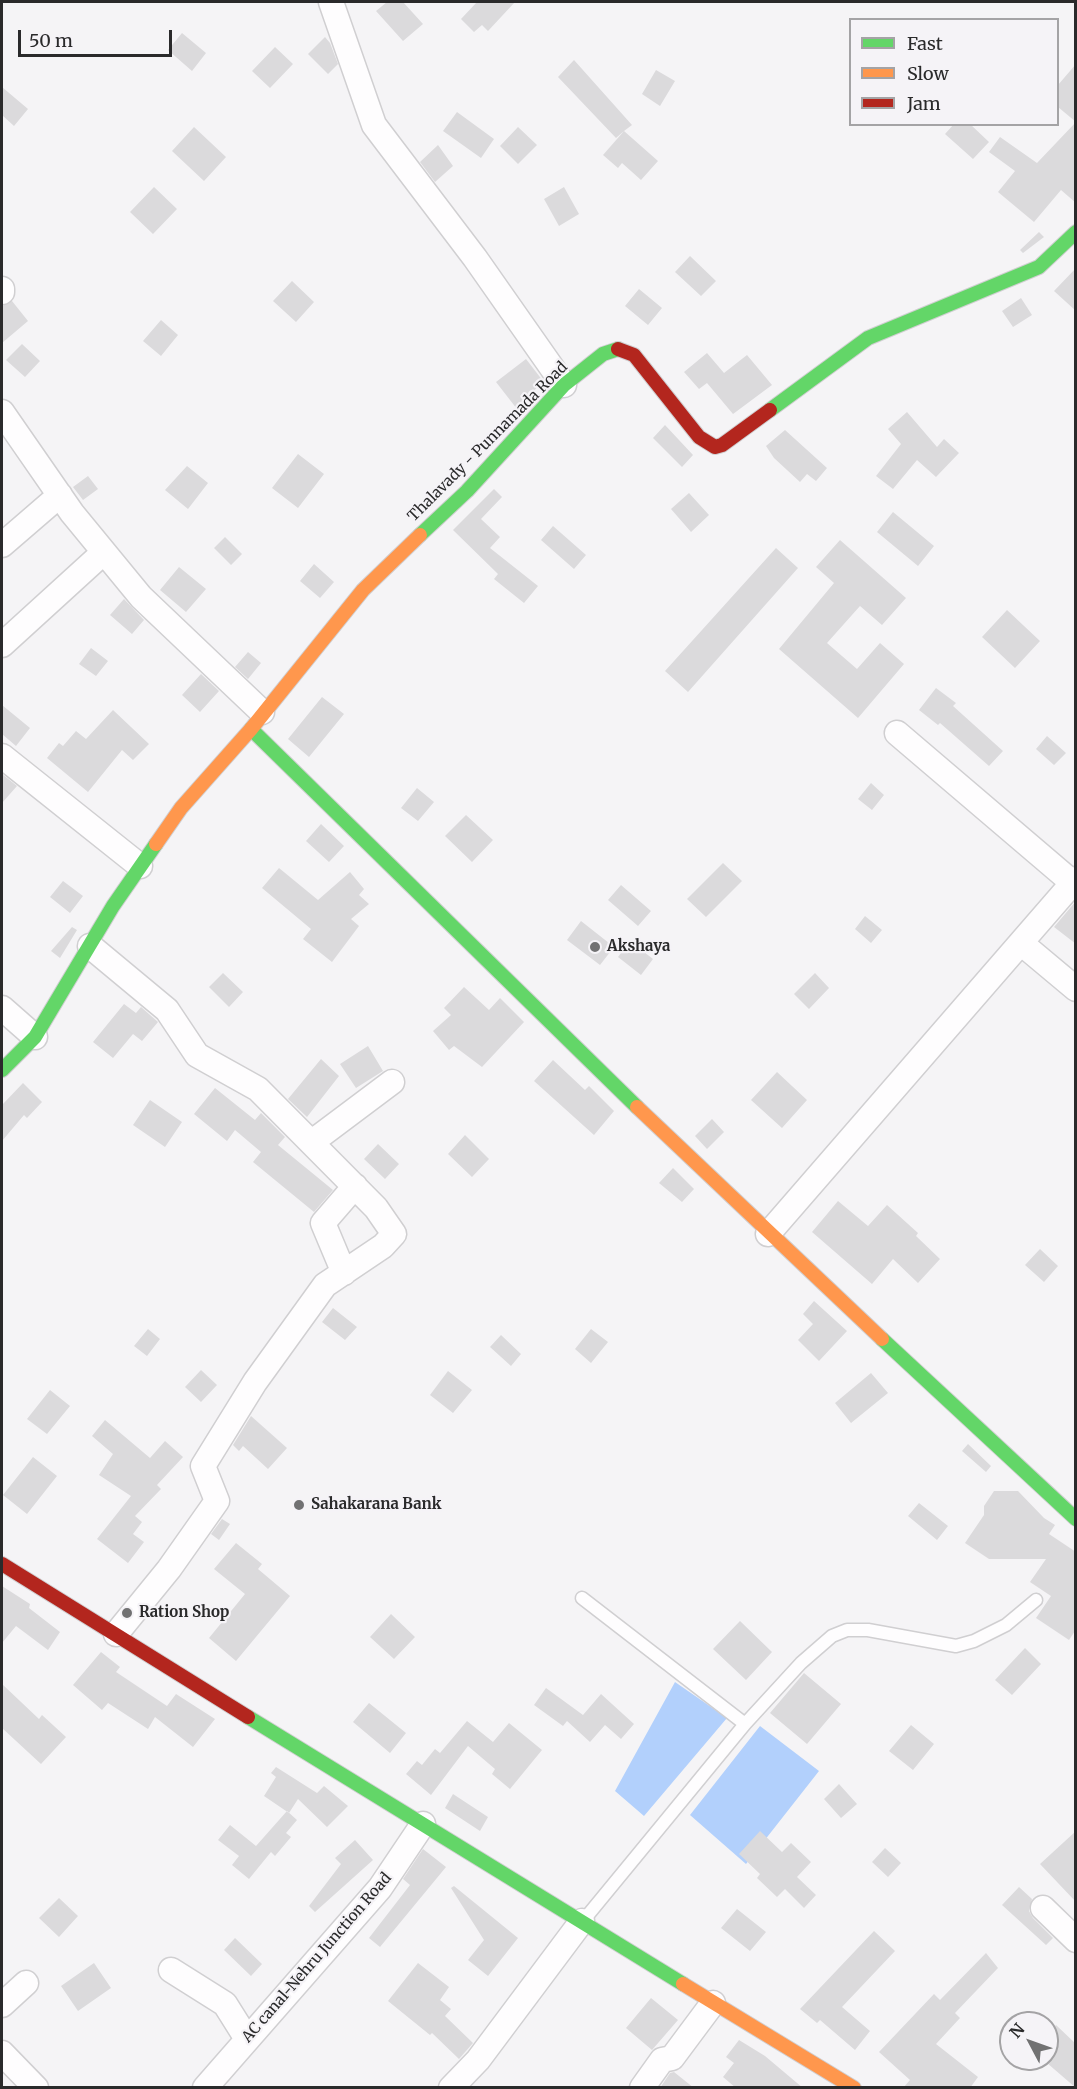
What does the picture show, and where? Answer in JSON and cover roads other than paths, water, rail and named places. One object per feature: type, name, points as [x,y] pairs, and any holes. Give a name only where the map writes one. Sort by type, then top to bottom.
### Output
[{"type":"street","points":[[331,2],[374,125],[475,258],[564,385]]},
{"type":"street","name":"Thalavady - Punnamada Road","points":[[2,1070],[35,1037],[112,906],[181,808],[256,721],[363,590],[467,491],[564,385],[603,354],[616,348],[634,355],[699,437],[715,447],[722,445],[868,338],[1039,267],[1076,232]]},
{"type":"street","points":[[2,412],[60,495],[104,552],[141,597],[256,721],[768,1234],[1076,1520]]},
{"type":"street","points":[[2,545],[60,495]]},
{"type":"street","points":[[2,645],[104,552]]},
{"type":"street","points":[[768,1234],[1074,881],[897,733]]},
{"type":"street","points":[[2,756],[140,866]]},
{"type":"street","points":[[1021,943],[1076,989]]},
{"type":"street","points":[[90,946],[167,1010],[197,1055],[258,1089],[376,1208],[393,1234],[383,1246],[325,1285],[255,1383],[203,1466],[217,1501],[169,1569],[116,1634]]},
{"type":"street","points":[[2,1008],[35,1037]]},
{"type":"street","points":[[312,1142],[393,1082]]},
{"type":"street","points":[[344,1273],[322,1223],[355,1186]]},
{"type":"street","points":[[2,1564],[854,2088]]},
{"type":"street","name":"AC canal-Nehru Junction Road","points":[[205,2088],[380,1888],[423,1824]]},
{"type":"street","points":[[1043,1908],[1076,1940]]},
{"type":"street","points":[[451,2088],[478,2060],[582,1922]]},
{"type":"street","points":[[171,1970],[225,2004],[247,2039]]},
{"type":"street","points":[[2,2005],[26,1983]]},
{"type":"street","points":[[642,2088],[662,2060],[672,2058],[713,2003]]},
{"type":"street","points":[[2,2054],[36,2088]]},
{"type":"lane","points":[[582,1598],[745,1724]]},
{"type":"lane","points":[[582,1922],[745,1724],[801,1663],[832,1636],[847,1630],[868,1630],[956,1646],[975,1641],[1006,1625],[1036,1600]]},
{"type":"water","points":[[675,1682],[727,1718],[644,1816],[615,1791]]},
{"type":"water","points":[[760,1726],[819,1771],[746,1864],[690,1815]]},
{"type":"place","name":"Akshaya","points":[[595,947]]},
{"type":"place","name":"Sahakarana Bank","points":[[299,1505]]},
{"type":"place","name":"Ration Shop","points":[[127,1613]]}]
